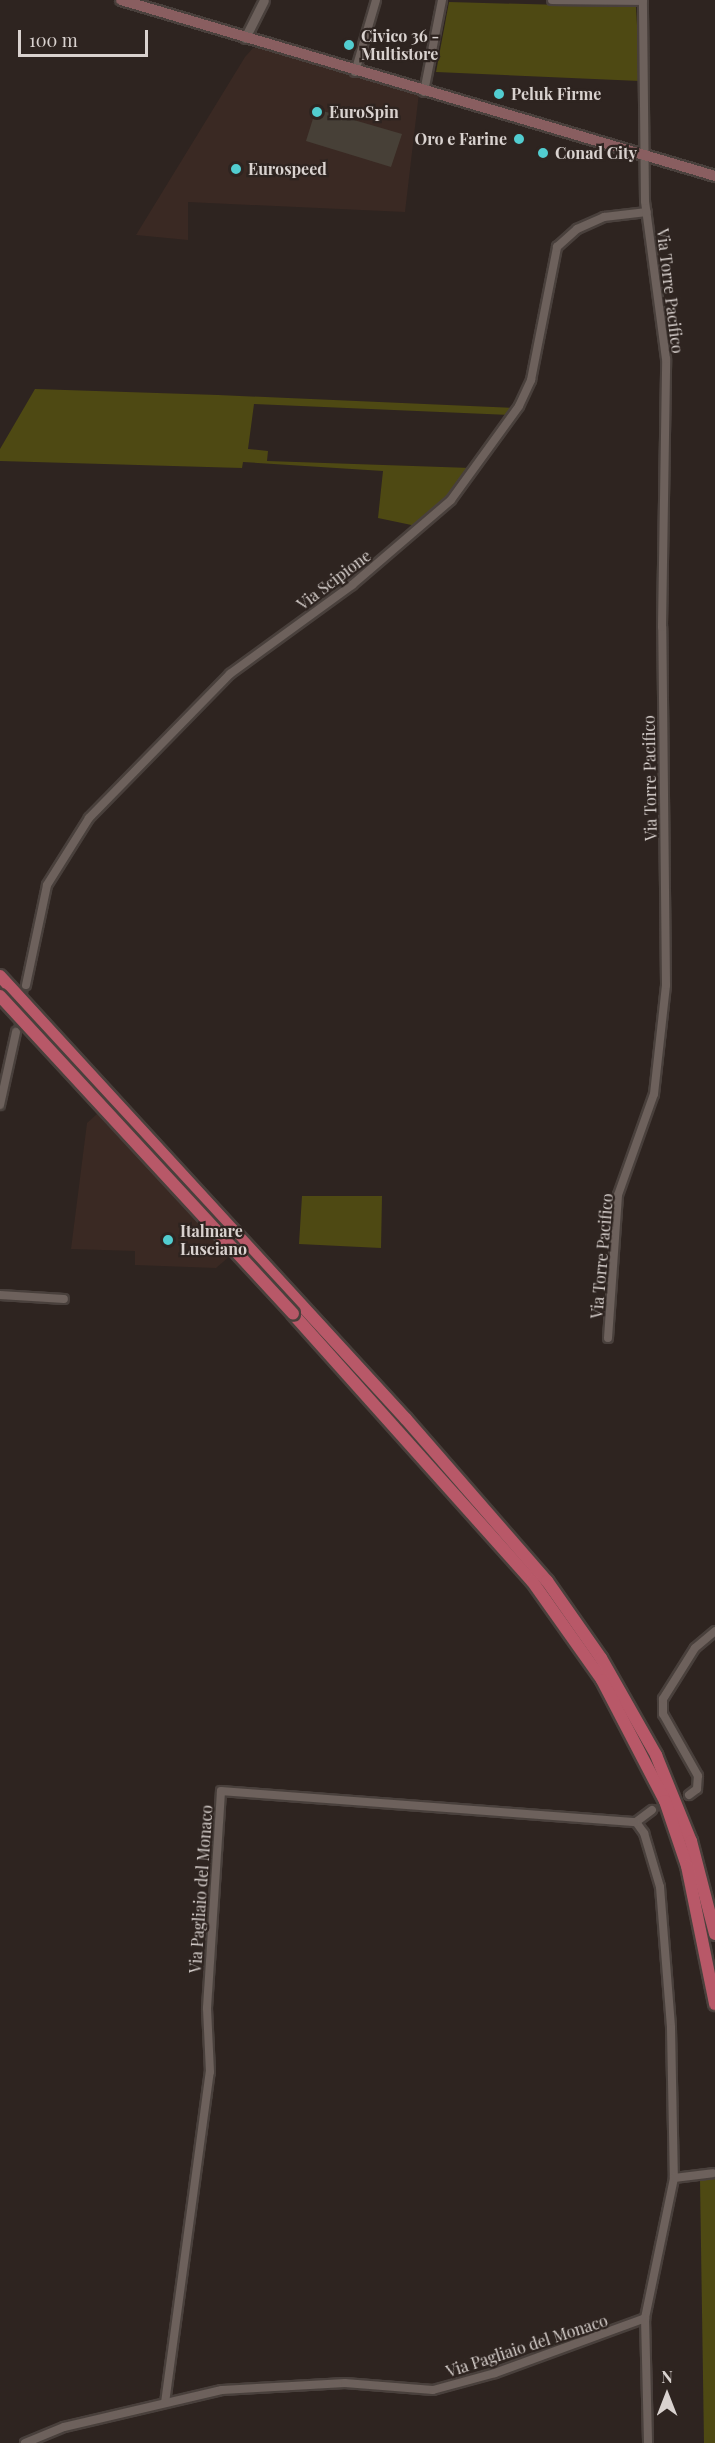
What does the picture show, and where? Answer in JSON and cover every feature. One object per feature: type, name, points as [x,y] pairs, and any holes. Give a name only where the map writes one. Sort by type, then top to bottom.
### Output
[{"type":"highway","points":[[0,976],[310,1321],[532,1581],[602,1680],[665,1801],[687,1866],[715,2004]]},
{"type":"highway","points":[[0,996],[481,1502],[584,1631],[635,1714],[674,1793],[715,1934]]},
{"type":"main road","points":[[121,0],[356,72],[715,176]]},
{"type":"street","points":[[245,38],[264,0]]},
{"type":"street","points":[[356,72],[376,0]]},
{"type":"street","points":[[424,92],[442,0]]},
{"type":"street","points":[[552,0],[643,1],[646,155]]},
{"type":"street","name":"Via Torre Pacifico","points":[[608,1338],[618,1196],[654,1094],[666,985],[662,627],[666,359],[651,278],[646,155]]},
{"type":"street","name":"Via Scipione","points":[[26,985],[47,885],[88,818],[230,674],[352,585],[451,500],[519,406],[531,380],[557,247],[577,229],[604,217],[647,212]]},
{"type":"street","points":[[0,1105],[16,1032]]},
{"type":"street","points":[[0,1294],[64,1299]]},
{"type":"street","points":[[689,1795],[697,1789],[698,1776],[663,1714],[663,1699],[695,1648],[715,1631]]},
{"type":"street","name":"Via Pagliaio del Monaco","points":[[165,2403],[210,2072],[207,2008],[221,1791],[636,1822]]},
{"type":"street","points":[[648,2443],[645,2318],[674,2178],[669,2107],[671,2028],[660,1887],[644,1833],[636,1822],[652,1810]]},
{"type":"street","points":[[674,2178],[713,2173]]},
{"type":"street","name":"Via Pagliaio del Monaco","points":[[25,2443],[64,2427],[222,2390],[345,2383],[433,2390],[495,2373],[645,2318]]},
{"type":"shaded area","points":[[449,2],[636,7],[640,81],[436,72]]},
{"type":"shaded area","points":[[267,47],[419,93],[405,212],[188,202],[188,240],[136,235],[245,57],[253,48]]},
{"type":"shaded area","points":[[35,389],[515,408],[510,415],[254,404],[248,449],[268,451],[267,461],[471,468],[421,527],[378,518],[383,471],[243,462],[242,468],[0,461],[0,449]]},
{"type":"shaded area","points":[[97,1114],[230,1256],[216,1268],[135,1265],[135,1251],[71,1249],[87,1123]]},
{"type":"shaded area","points":[[302,1196],[382,1196],[381,1248],[299,1244]]},
{"type":"shaded area","points":[[715,2178],[715,2443],[704,2443],[700,2179]]},
{"type":"building","name":"EuroSpin","points":[[316,109],[402,134],[391,167],[306,141]]},
{"type":"tunnel","points":[[16,1032],[26,985]]},
{"type":"tunnel","points":[[652,1810],[689,1795]]},
{"type":"place","name":"Civico 36 - Multistore","points":[[349,45]]},
{"type":"place","name":"Peluk Firme","points":[[499,94]]},
{"type":"place","name":"EuroSpin","points":[[317,112]]},
{"type":"place","name":"Oro e Farine","points":[[519,139]]},
{"type":"place","name":"Conad City","points":[[543,153]]},
{"type":"place","name":"Eurospeed","points":[[236,169]]},
{"type":"place","name":"Italmare Lusciano","points":[[168,1240]]}]
